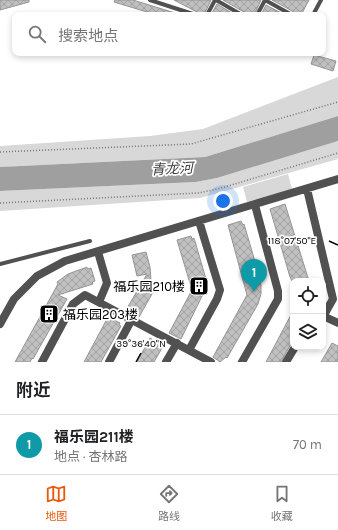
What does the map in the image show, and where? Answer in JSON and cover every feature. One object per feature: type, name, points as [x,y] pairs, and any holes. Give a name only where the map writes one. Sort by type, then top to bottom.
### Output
[{"type":"street","points":[[0,324],[14,299],[37,276],[65,261],[338,179]]},
{"type":"street","points":[[307,189],[336,300],[326,314]]},
{"type":"street","points":[[242,362],[278,299],[278,291],[255,205]]},
{"type":"street","points":[[189,350],[217,299],[220,290],[199,221]]},
{"type":"street","points":[[98,252],[106,283],[99,302]]},
{"type":"street","points":[[42,362],[73,304],[85,295],[211,362]]},
{"type":"street","points":[[326,317],[338,323]]},
{"type":"street","points":[[109,362],[132,319]]},
{"type":"street","points":[[166,362],[177,343]]},
{"type":"street","points":[[286,362],[292,350]]},
{"type":"lane","points":[[150,0],[164,2],[189,12]]},
{"type":"lane","points":[[209,12],[215,0],[237,12]]},
{"type":"lane","points":[[259,12],[265,0],[287,12]]},
{"type":"lane","points":[[315,12],[322,0]]},
{"type":"lane","points":[[0,264],[90,241]]},
{"type":"path","points":[[0,152],[191,144],[338,102]]},
{"type":"path","points":[[0,203],[198,193],[218,189],[338,153]]},
{"type":"shaded area","points":[[338,77],[338,116],[205,157],[0,167],[0,146],[150,136],[203,129]]},
{"type":"shaded area","points":[[338,141],[338,159],[200,198],[0,211],[0,191],[196,182],[217,178]]},
{"type":"shaded area","points":[[288,174],[292,189],[247,202],[243,187]]},
{"type":"water","name":"青龙河","points":[[338,116],[338,141],[217,178],[196,182],[0,191],[0,167],[205,157]]},
{"type":"building","points":[[0,0],[29,0],[29,2],[0,10]]},
{"type":"building","points":[[115,0],[133,0],[172,12],[147,12],[114,2]]},
{"type":"building","points":[[174,0],[211,0],[205,12],[197,12]]},
{"type":"building","points":[[223,0],[261,0],[255,12],[244,12]]},
{"type":"building","points":[[272,0],[309,0],[303,12],[294,12]]},
{"type":"building","points":[[217,4],[230,12],[213,12]]},
{"type":"building","points":[[266,5],[279,12],[262,12]]},
{"type":"building","points":[[314,56],[336,61],[333,71],[311,64]]},
{"type":"building","points":[[285,204],[308,278],[290,278],[270,209]]},
{"type":"building","points":[[241,221],[243,225],[244,224],[256,265],[261,285],[261,294],[258,304],[227,358],[226,357],[220,362],[213,357],[247,295],[228,225]]},
{"type":"building","name":"福乐园210楼","points":[[191,236],[192,239],[194,238],[206,279],[206,288],[181,339],[169,333],[192,290],[177,240]]},
{"type":"building","points":[[146,252],[150,267],[152,294],[139,317],[126,310],[147,274],[137,276],[132,255]]},
{"type":"building","name":"福乐园203楼","points":[[87,267],[87,269],[91,268],[95,281],[92,282],[93,284],[58,295],[67,299],[33,359],[32,358],[30,362],[15,362],[58,284],[57,282],[68,274]]},
{"type":"building","points":[[108,317],[120,323],[119,325],[121,326],[101,362],[84,362]]},
{"type":"building","points":[[290,317],[290,346],[281,362],[266,362]]},
{"type":"building","points":[[150,338],[161,345],[160,347],[162,348],[154,362],[137,362]]},
{"type":"building","points":[[332,343],[338,346],[338,362],[321,362]]},
{"type":"place","name":"福乐园210楼","points":[[199,286]]},
{"type":"place","name":"福乐园211楼","points":[[254,292]]},
{"type":"place","name":"福乐园203楼","points":[[49,314]]}]
